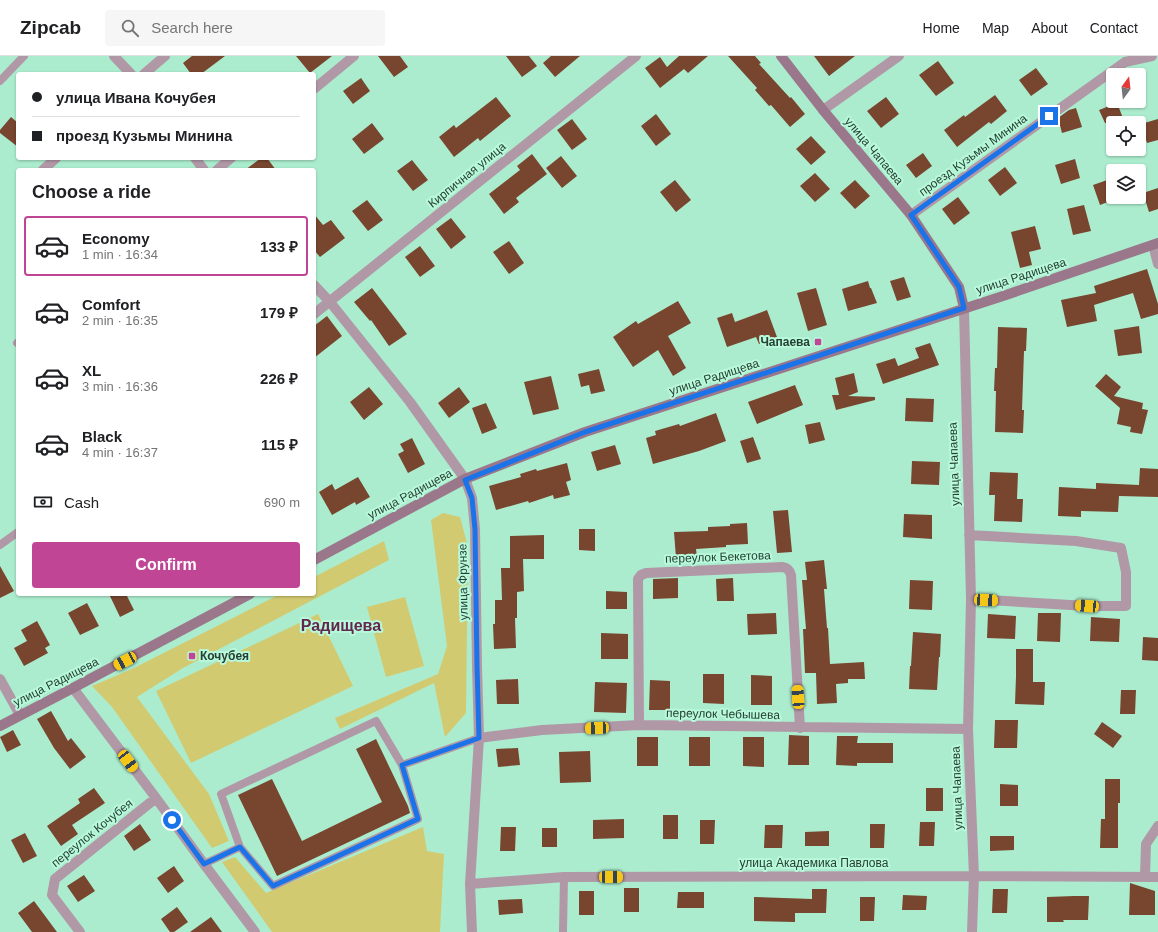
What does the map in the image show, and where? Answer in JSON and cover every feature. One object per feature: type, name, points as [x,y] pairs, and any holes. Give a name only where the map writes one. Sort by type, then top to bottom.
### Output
[{"type":"main road","name":"улица Чапаева","points":[[781,56],[823,110],[911,215],[959,287],[964,308]]},
{"type":"main road","name":"улица Радищева","points":[[316,559],[465,480],[585,432],[1155,244]]},
{"type":"main road","name":"улица Радищева","points":[[0,726],[246,596]]},
{"type":"street","points":[[114,56],[129,72]]},
{"type":"street","points":[[146,72],[165,56]]},
{"type":"street","points":[[316,87],[354,56]]},
{"type":"street","name":"Кирпичная улица","points":[[316,312],[636,56]]},
{"type":"street","points":[[823,110],[899,56]]},
{"type":"street","name":"проезд Кузьмы Минина","points":[[911,215],[1125,62],[1152,56]]},
{"type":"street","points":[[45,168],[54,160]]},
{"type":"street","points":[[219,168],[229,160]]},
{"type":"street","points":[[1155,244],[1158,264]]},
{"type":"street","name":"улица Фрунзе","points":[[316,287],[330,302],[410,402],[465,480],[472,498],[475,529],[479,738],[470,884],[472,932]]},
{"type":"street","name":"улица Чапаева","points":[[964,308],[971,599],[968,729],[974,876],[972,932]]},
{"type":"street","points":[[969,535],[1076,541],[1121,548],[1126,572],[1126,606],[1087,606],[971,599]]},
{"type":"street","name":"переулок Бекетова","points":[[639,726],[638,579],[640,575],[646,573],[782,567],[787,568],[791,575],[800,728]]},
{"type":"street","points":[[0,679],[20,715]]},
{"type":"street","points":[[73,688],[255,932]]},
{"type":"street","name":"переулок Чебышева","points":[[479,738],[542,730],[639,726],[968,729]]},
{"type":"street","name":"переулок Кочубея","points":[[80,932],[52,895],[55,879],[156,798]]},
{"type":"street","points":[[1145,877],[1146,844],[1158,826]]},
{"type":"street","name":"улица Академика Павлова","points":[[470,884],[564,877],[1158,877]]},
{"type":"lane","points":[[0,81],[24,56]]},
{"type":"lane","points":[[0,546],[16,534]]},
{"type":"lane","points":[[376,721],[402,765],[418,819],[273,886],[240,847],[221,794],[376,721]]},
{"type":"lane","points":[[402,765],[479,738]]},
{"type":"lane","points":[[204,864],[240,847]]},
{"type":"lane","points":[[563,932],[564,877]]},
{"type":"shaded area","points":[[443,513],[460,517],[468,547],[466,713],[445,737],[434,683],[340,729],[335,718],[438,674],[447,646],[431,520]]},
{"type":"shaded area","points":[[384,541],[389,560],[183,668],[137,697],[209,794],[229,841],[212,848],[112,707],[92,686],[134,668],[276,596],[316,596],[316,576]]},
{"type":"shaded area","points":[[405,597],[424,666],[386,677],[367,607]]},
{"type":"shaded area","points":[[318,614],[353,686],[191,763],[156,691]]},
{"type":"shaded area","points":[[423,827],[427,851],[444,854],[440,932],[272,932],[222,862],[235,857],[266,893]]},
{"type":"building","points":[[192,56],[225,56],[204,72],[190,72],[183,63]]},
{"type":"building","points":[[296,56],[332,56],[311,72],[309,72]]},
{"type":"building","points":[[378,56],[400,56],[408,67],[394,77]]},
{"type":"building","points":[[506,56],[529,56],[537,66],[522,77]]},
{"type":"building","points":[[551,56],[580,56],[555,77],[543,63]]},
{"type":"building","points":[[679,56],[708,56],[688,73],[684,69],[660,88],[645,68],[660,57],[667,67]]},
{"type":"building","points":[[728,56],[755,56],[761,63],[759,64],[790,98],[791,97],[805,114],[790,127],[771,105],[769,106],[755,90],[757,88]]},
{"type":"building","points":[[814,56],[855,56],[829,76]]},
{"type":"building","points":[[938,61],[954,83],[936,96],[919,75]]},
{"type":"building","points":[[1036,68],[1048,84],[1031,96],[1019,80]]},
{"type":"building","points":[[361,78],[370,91],[353,104],[343,91]]},
{"type":"building","points":[[995,95],[1007,111],[991,124],[989,122],[957,147],[944,130]]},
{"type":"building","points":[[496,97],[511,116],[480,141],[478,138],[454,157],[439,137],[454,125],[456,128]]},
{"type":"building","points":[[886,97],[899,114],[881,128],[867,111]]},
{"type":"building","points":[[1106,107],[1119,108],[1122,116],[1106,116],[1105,123],[1099,110]]},
{"type":"building","points":[[1076,108],[1082,127],[1062,133],[1058,118],[1069,110]]},
{"type":"building","points":[[656,114],[671,134],[656,146],[641,126]]},
{"type":"building","points":[[11,117],[16,121],[16,145],[0,133],[0,130]]},
{"type":"building","points":[[572,119],[587,139],[572,150],[557,130]]},
{"type":"building","points":[[1158,119],[1158,140],[1147,143],[1146,123]]},
{"type":"building","points":[[372,123],[384,139],[364,154],[352,139]]},
{"type":"building","points":[[811,136],[826,152],[811,165],[796,149]]},
{"type":"building","points":[[923,153],[932,166],[916,178],[906,165]]},
{"type":"building","points":[[532,154],[547,174],[516,198],[519,202],[504,214],[489,194],[520,170],[517,166]]},
{"type":"building","points":[[561,156],[577,176],[562,188],[546,168]]},
{"type":"building","points":[[1075,159],[1080,178],[1061,184],[1055,165]]},
{"type":"building","points":[[258,160],[268,160],[274,168],[248,168]]},
{"type":"building","points":[[412,160],[428,180],[413,191],[397,171]]},
{"type":"building","points":[[1005,167],[1017,183],[1000,196],[988,180]]},
{"type":"building","points":[[815,173],[830,189],[815,202],[800,186]]},
{"type":"building","points":[[675,180],[691,200],[676,212],[660,192]]},
{"type":"building","points":[[855,180],[870,196],[855,209],[840,193]]},
{"type":"building","points":[[1106,180],[1106,203],[1100,205],[1093,185]]},
{"type":"building","points":[[1158,188],[1158,209],[1149,212],[1146,202],[1146,192]]},
{"type":"building","points":[[958,197],[970,213],[954,225],[942,209]]},
{"type":"building","points":[[367,200],[383,220],[368,231],[352,211]]},
{"type":"building","points":[[1084,205],[1091,231],[1073,235],[1067,209]]},
{"type":"building","points":[[316,216],[323,225],[331,220],[345,238],[320,257],[316,252]]},
{"type":"building","points":[[451,218],[466,237],[451,249],[436,229]]},
{"type":"building","points":[[1035,226],[1041,249],[1029,252],[1032,265],[1020,268],[1011,232]]},
{"type":"building","points":[[509,241],[524,263],[509,274],[493,252]]},
{"type":"building","points":[[420,246],[435,266],[420,277],[405,257]]},
{"type":"building","points":[[1147,269],[1158,304],[1158,314],[1141,319],[1133,293],[1094,305],[1097,321],[1067,327],[1061,300],[1096,293],[1094,286]]},
{"type":"building","points":[[904,277],[911,297],[897,301],[890,281]]},
{"type":"building","points":[[868,281],[877,303],[848,311],[842,289]]},
{"type":"building","points":[[372,288],[407,334],[389,346],[371,320],[370,321],[354,302]]},
{"type":"building","points":[[816,288],[827,325],[808,331],[797,293]]},
{"type":"building","points":[[678,301],[691,323],[668,336],[686,368],[673,376],[658,350],[633,367],[613,337],[636,321],[638,324]]},
{"type":"building","points":[[767,310],[777,337],[759,344],[756,337],[727,347],[717,318],[732,313],[735,322]]},
{"type":"building","points":[[327,316],[342,336],[316,356],[316,324]]},
{"type":"building","points":[[1139,326],[1142,353],[1118,356],[1114,330]]},
{"type":"building","points":[[998,327],[1027,328],[1026,351],[1024,351],[1022,410],[1024,410],[1023,433],[995,432],[996,391],[994,391],[995,368],[997,368]]},
{"type":"building","points":[[930,343],[939,365],[883,384],[876,364],[895,358],[898,366],[919,358],[915,348]]},
{"type":"building","points":[[599,369],[605,391],[591,394],[589,385],[581,387],[578,374]]},
{"type":"building","points":[[854,373],[858,392],[848,396],[875,397],[875,400],[836,410],[832,395],[839,395],[835,378]]},
{"type":"building","points":[[1106,374],[1121,387],[1114,396],[1143,403],[1142,409],[1148,410],[1142,434],[1130,432],[1131,427],[1117,424],[1120,408],[1095,386]]},
{"type":"building","points":[[551,376],[559,409],[533,415],[524,382]]},
{"type":"building","points":[[795,385],[803,405],[757,424],[748,402]]},
{"type":"building","points":[[369,387],[383,404],[364,420],[350,402]]},
{"type":"building","points":[[459,387],[470,402],[449,418],[438,403]]},
{"type":"building","points":[[906,398],[934,399],[933,422],[905,421]]},
{"type":"building","points":[[486,403],[497,428],[482,434],[472,408]]},
{"type":"building","points":[[716,413],[726,441],[699,451],[653,464],[646,438],[656,435],[655,431],[679,424],[680,426]]},
{"type":"building","points":[[820,422],[825,440],[809,444],[805,425]]},
{"type":"building","points":[[753,437],[761,459],[747,463],[740,441]]},
{"type":"building","points":[[412,438],[425,464],[408,473],[398,454],[404,451],[400,444]]},
{"type":"building","points":[[615,445],[621,464],[597,471],[591,452]]},
{"type":"building","points":[[912,461],[940,462],[939,485],[911,484]]},
{"type":"building","points":[[567,463],[571,480],[566,482],[570,495],[554,499],[553,495],[529,503],[528,501],[496,510],[489,486],[521,477],[520,474],[536,469],[537,471]]},
{"type":"building","points":[[1140,468],[1158,469],[1158,497],[1119,496],[1118,512],[1081,511],[1081,517],[1058,516],[1059,487],[1096,489],[1096,483],[1139,485]]},
{"type":"building","points":[[990,472],[1018,473],[1017,499],[1023,499],[1022,522],[994,521],[995,495],[989,495]]},
{"type":"building","points":[[358,477],[370,497],[356,505],[355,502],[332,515],[319,492],[332,484],[335,490]]},
{"type":"building","points":[[788,510],[792,552],[777,553],[773,511]]},
{"type":"building","points":[[904,514],[932,515],[932,539],[903,537]]},
{"type":"building","points":[[747,523],[748,544],[696,549],[697,557],[676,558],[674,532],[708,531],[708,527],[730,526],[730,524]]},
{"type":"building","points":[[579,529],[595,529],[595,551],[579,550]]},
{"type":"building","points":[[544,535],[544,559],[523,559],[524,591],[517,592],[517,618],[515,618],[516,648],[494,649],[493,624],[495,624],[495,600],[502,600],[501,568],[510,568],[510,536]]},
{"type":"building","points":[[824,560],[827,589],[824,589],[830,664],[864,662],[865,679],[848,679],[848,683],[836,684],[837,703],[817,704],[816,673],[805,673],[803,629],[806,629],[802,580],[807,580],[805,562]]},
{"type":"building","points":[[0,566],[14,591],[0,598]]},
{"type":"building","points":[[678,578],[678,598],[653,599],[653,579]]},
{"type":"building","points":[[733,578],[734,601],[717,601],[716,579]]},
{"type":"building","points":[[910,580],[933,581],[932,610],[909,609]]},
{"type":"building","points":[[606,591],[627,592],[627,609],[606,609]]},
{"type":"building","points":[[110,596],[127,596],[134,610],[120,617]]},
{"type":"building","points":[[87,603],[99,626],[80,635],[68,613]]},
{"type":"building","points":[[776,613],[777,634],[748,635],[747,614]]},
{"type":"building","points":[[1038,613],[1061,613],[1060,642],[1037,641]]},
{"type":"building","points":[[988,614],[1016,616],[1015,639],[987,638]]},
{"type":"building","points":[[1091,617],[1120,619],[1119,642],[1090,641]]},
{"type":"building","points":[[37,621],[50,645],[45,648],[48,653],[24,666],[14,648],[27,641],[21,630]]},
{"type":"building","points":[[913,632],[941,634],[937,690],[909,689]]},
{"type":"building","points":[[601,633],[628,634],[628,659],[601,659]]},
{"type":"building","points":[[1143,637],[1158,638],[1158,661],[1142,660]]},
{"type":"building","points":[[1016,649],[1033,649],[1033,682],[1045,682],[1044,705],[1015,704]]},
{"type":"building","points":[[703,674],[724,674],[724,704],[703,703]]},
{"type":"building","points":[[751,675],[772,676],[772,705],[751,705]]},
{"type":"building","points":[[518,679],[519,704],[497,704],[496,680]]},
{"type":"building","points":[[650,680],[670,681],[670,710],[649,710]]},
{"type":"building","points":[[595,682],[627,683],[626,713],[594,712]]},
{"type":"building","points":[[1121,690],[1136,690],[1135,714],[1120,714]]},
{"type":"building","points":[[51,711],[68,741],[71,738],[86,757],[70,769],[54,748],[37,719]]},
{"type":"building","points":[[995,720],[1018,720],[1017,748],[994,748]]},
{"type":"building","points":[[1102,722],[1122,736],[1113,748],[1094,734]]},
{"type":"building","points":[[13,730],[21,745],[7,752],[0,737]]},
{"type":"building","points":[[789,735],[809,736],[809,765],[788,765]]},
{"type":"building","points":[[837,736],[858,736],[857,743],[893,743],[893,763],[857,763],[857,766],[836,765]]},
{"type":"building","points":[[637,737],[658,737],[658,766],[637,766]]},
{"type":"building","points":[[689,737],[710,737],[710,766],[689,766]]},
{"type":"building","points":[[743,737],[764,737],[764,767],[743,766]]},
{"type":"building","points":[[376,739],[410,813],[277,876],[238,795],[272,779],[302,841],[382,802],[356,749]]},
{"type":"building","points":[[518,748],[520,765],[498,767],[496,749]]},
{"type":"building","points":[[590,751],[591,782],[560,783],[559,752]]},
{"type":"building","points":[[1105,779],[1120,779],[1120,803],[1118,803],[1118,848],[1100,848],[1101,819],[1105,819]]},
{"type":"building","points":[[1000,784],[1018,785],[1018,806],[1000,806]]},
{"type":"building","points":[[94,788],[105,803],[72,825],[78,834],[61,846],[47,826],[80,803],[78,799]]},
{"type":"building","points":[[926,788],[943,788],[943,811],[926,811]]},
{"type":"building","points":[[663,815],[678,815],[678,839],[663,839]]},
{"type":"building","points":[[624,819],[624,838],[593,839],[593,820]]},
{"type":"building","points":[[700,820],[715,820],[714,844],[700,844]]},
{"type":"building","points":[[920,822],[935,822],[934,846],[919,846]]},
{"type":"building","points":[[140,824],[151,840],[134,851],[124,836]]},
{"type":"building","points":[[870,824],[885,824],[884,848],[870,848]]},
{"type":"building","points":[[765,825],[783,825],[782,848],[764,848]]},
{"type":"building","points":[[501,827],[516,827],[515,851],[500,851]]},
{"type":"building","points":[[542,828],[557,828],[557,847],[542,847]]},
{"type":"building","points":[[829,831],[829,846],[805,846],[805,832]]},
{"type":"building","points":[[25,833],[37,856],[23,863],[11,840]]},
{"type":"building","points":[[990,836],[1014,836],[1014,850],[990,851]]},
{"type":"building","points":[[174,866],[184,881],[168,893],[157,878]]},
{"type":"building","points":[[84,875],[95,891],[78,902],[67,886]]},
{"type":"building","points":[[1130,883],[1155,891],[1155,915],[1129,915]]},
{"type":"building","points":[[624,888],[639,888],[639,912],[624,912]]},
{"type":"building","points":[[812,889],[827,889],[826,913],[795,913],[795,922],[754,921],[754,897],[812,899]]},
{"type":"building","points":[[993,889],[1008,889],[1007,913],[992,913]]},
{"type":"building","points":[[579,891],[594,891],[594,915],[579,915]]},
{"type":"building","points":[[678,892],[704,892],[704,908],[677,908]]},
{"type":"building","points":[[903,895],[927,896],[926,910],[902,910]]},
{"type":"building","points":[[1089,896],[1088,920],[1063,920],[1064,922],[1047,922],[1047,897]]},
{"type":"building","points":[[860,897],[875,897],[874,921],[860,921]]},
{"type":"building","points":[[522,899],[523,913],[499,915],[498,900]]},
{"type":"building","points":[[34,901],[57,932],[32,932],[18,913]]},
{"type":"building","points":[[177,907],[188,922],[174,932],[170,932],[161,919]]},
{"type":"building","points":[[211,917],[222,932],[190,932]]},
{"type":"place","name":"Чапаева","points":[[818,342]]},
{"type":"place","name":"Кочубея","points":[[192,656]]},
{"type":"district","name":"Радищева","points":[[341,625]]},
{"type":"route","points":[[172,820],[204,864],[240,847],[273,886],[418,819],[402,765],[479,738],[475,529],[472,498],[465,480],[585,432],[964,308],[959,287],[911,215],[1049,116]]}]
